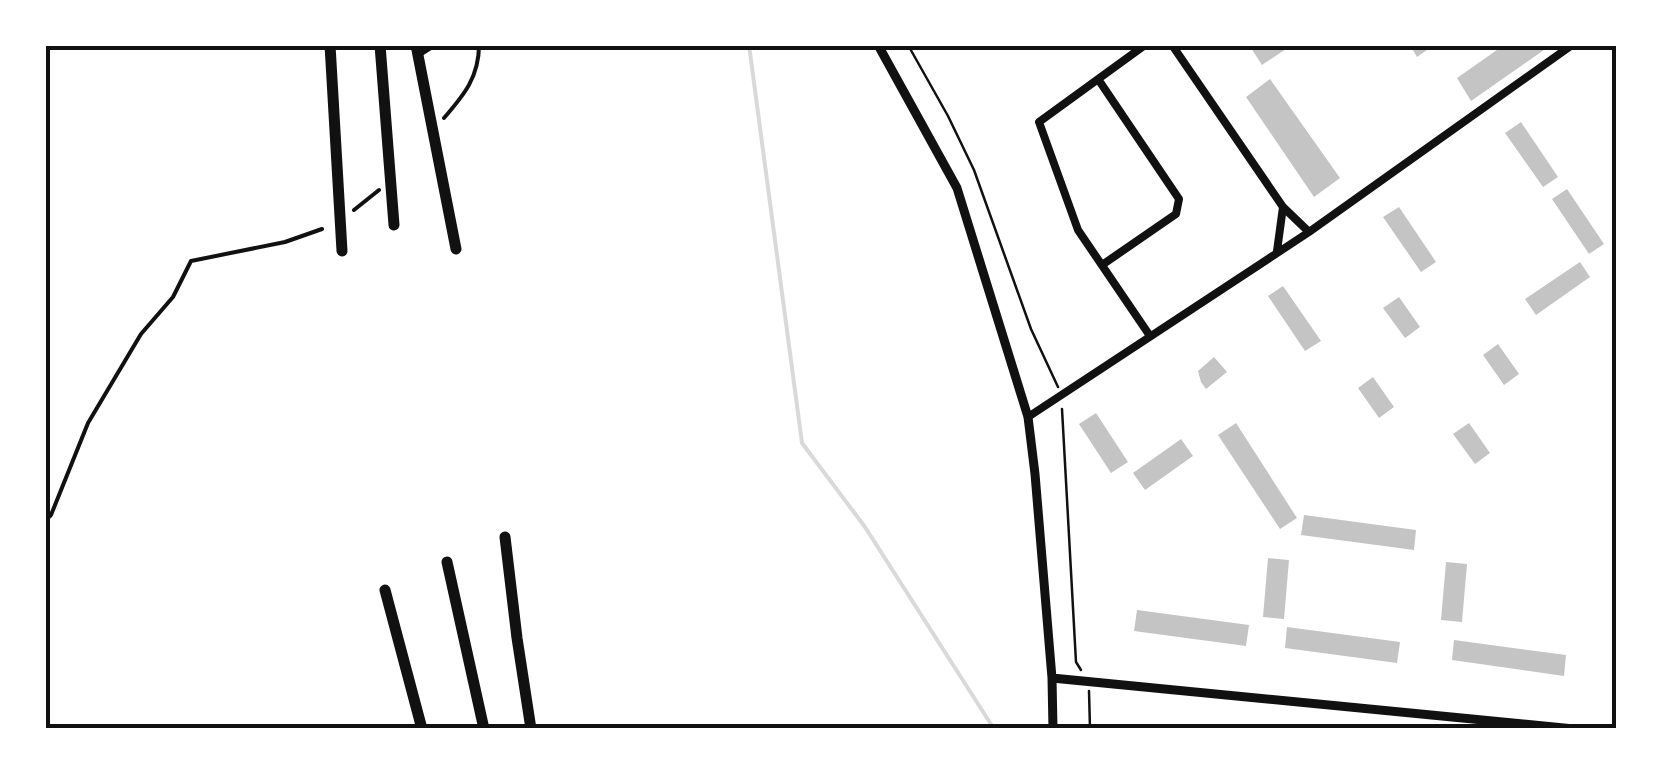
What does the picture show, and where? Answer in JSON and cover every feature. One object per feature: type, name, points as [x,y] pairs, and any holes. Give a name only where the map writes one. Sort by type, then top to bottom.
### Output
[{"type":"main road","points":[[330,45],[342,251]]},
{"type":"main road","points":[[380,45],[394,225]]},
{"type":"main road","points":[[417,50],[456,249]]},
{"type":"main road","points":[[504,537],[531,729]]},
{"type":"main road","points":[[447,562],[484,729]]},
{"type":"main road","points":[[385,590],[422,729]]},
{"type":"street","points":[[417,50],[432,45]]},
{"type":"street","points":[[878,45],[957,188],[1028,416],[1052,678],[1053,729]]},
{"type":"street","points":[[1145,45],[1039,122],[1078,230],[1150,336]]},
{"type":"street","points":[[1172,45],[1284,207],[1309,232]]},
{"type":"street","points":[[1028,416],[1309,232],[1572,45]]},
{"type":"street","points":[[1098,79],[1179,199],[1176,214],[1102,265]]},
{"type":"street","points":[[1276,252],[1284,207]]},
{"type":"street","points":[[1052,678],[1574,729]]},
{"type":"lane","points":[[444,118],[465,94],[479,62],[479,45]]},
{"type":"lane","points":[[354,210],[379,190]]},
{"type":"lane","points":[[45,521],[51,516],[88,423],[141,334],[173,297],[191,261],[285,242],[322,230]]},
{"type":"path","points":[[908,45],[974,170],[1032,329],[1062,394],[1076,662],[1088,682],[1090,729]]},
{"type":"building","points":[[1249,45],[1292,45],[1262,65]]},
{"type":"building","points":[[1410,45],[1434,45],[1417,57]]},
{"type":"building","points":[[1504,45],[1551,45],[1471,101],[1457,78]]},
{"type":"building","points":[[1270,79],[1340,178],[1314,197],[1246,97]]},
{"type":"building","points":[[1521,122],[1558,177],[1543,187],[1505,133]]},
{"type":"building","points":[[1567,189],[1604,244],[1589,254],[1552,199]]},
{"type":"building","points":[[1399,207],[1436,262],[1421,272],[1383,217]]},
{"type":"building","points":[[1580,262],[1590,277],[1536,315],[1525,299]]},
{"type":"building","points":[[1283,286],[1321,341],[1305,351],[1268,296]]},
{"type":"building","points":[[1399,297],[1420,327],[1405,338],[1383,308]]},
{"type":"building","points":[[1498,344],[1519,374],[1504,385],[1483,355]]},
{"type":"building","points":[[1214,357],[1227,372],[1206,389],[1198,371]]},
{"type":"building","points":[[1373,377],[1394,407],[1379,418],[1358,388]]},
{"type":"building","points":[[1096,413],[1128,462],[1111,473],[1079,424]]},
{"type":"building","points":[[1236,423],[1297,518],[1280,529],[1218,435]]},
{"type":"building","points":[[1469,423],[1490,453],[1475,464],[1453,434]]},
{"type":"building","points":[[1181,439],[1193,456],[1145,490],[1133,473]]},
{"type":"building","points":[[1304,515],[1416,530],[1414,550],[1301,535]]},
{"type":"building","points":[[1268,558],[1289,560],[1284,619],[1263,617]]},
{"type":"building","points":[[1446,562],[1467,564],[1462,622],[1441,620]]},
{"type":"building","points":[[1137,610],[1249,625],[1246,646],[1134,631]]},
{"type":"building","points":[[1287,627],[1400,642],[1397,663],[1285,648]]},
{"type":"building","points":[[1454,640],[1566,655],[1564,676],[1452,660]]},
{"type":"waterway","points":[[749,45],[802,443],[865,527],[994,729]]}]
